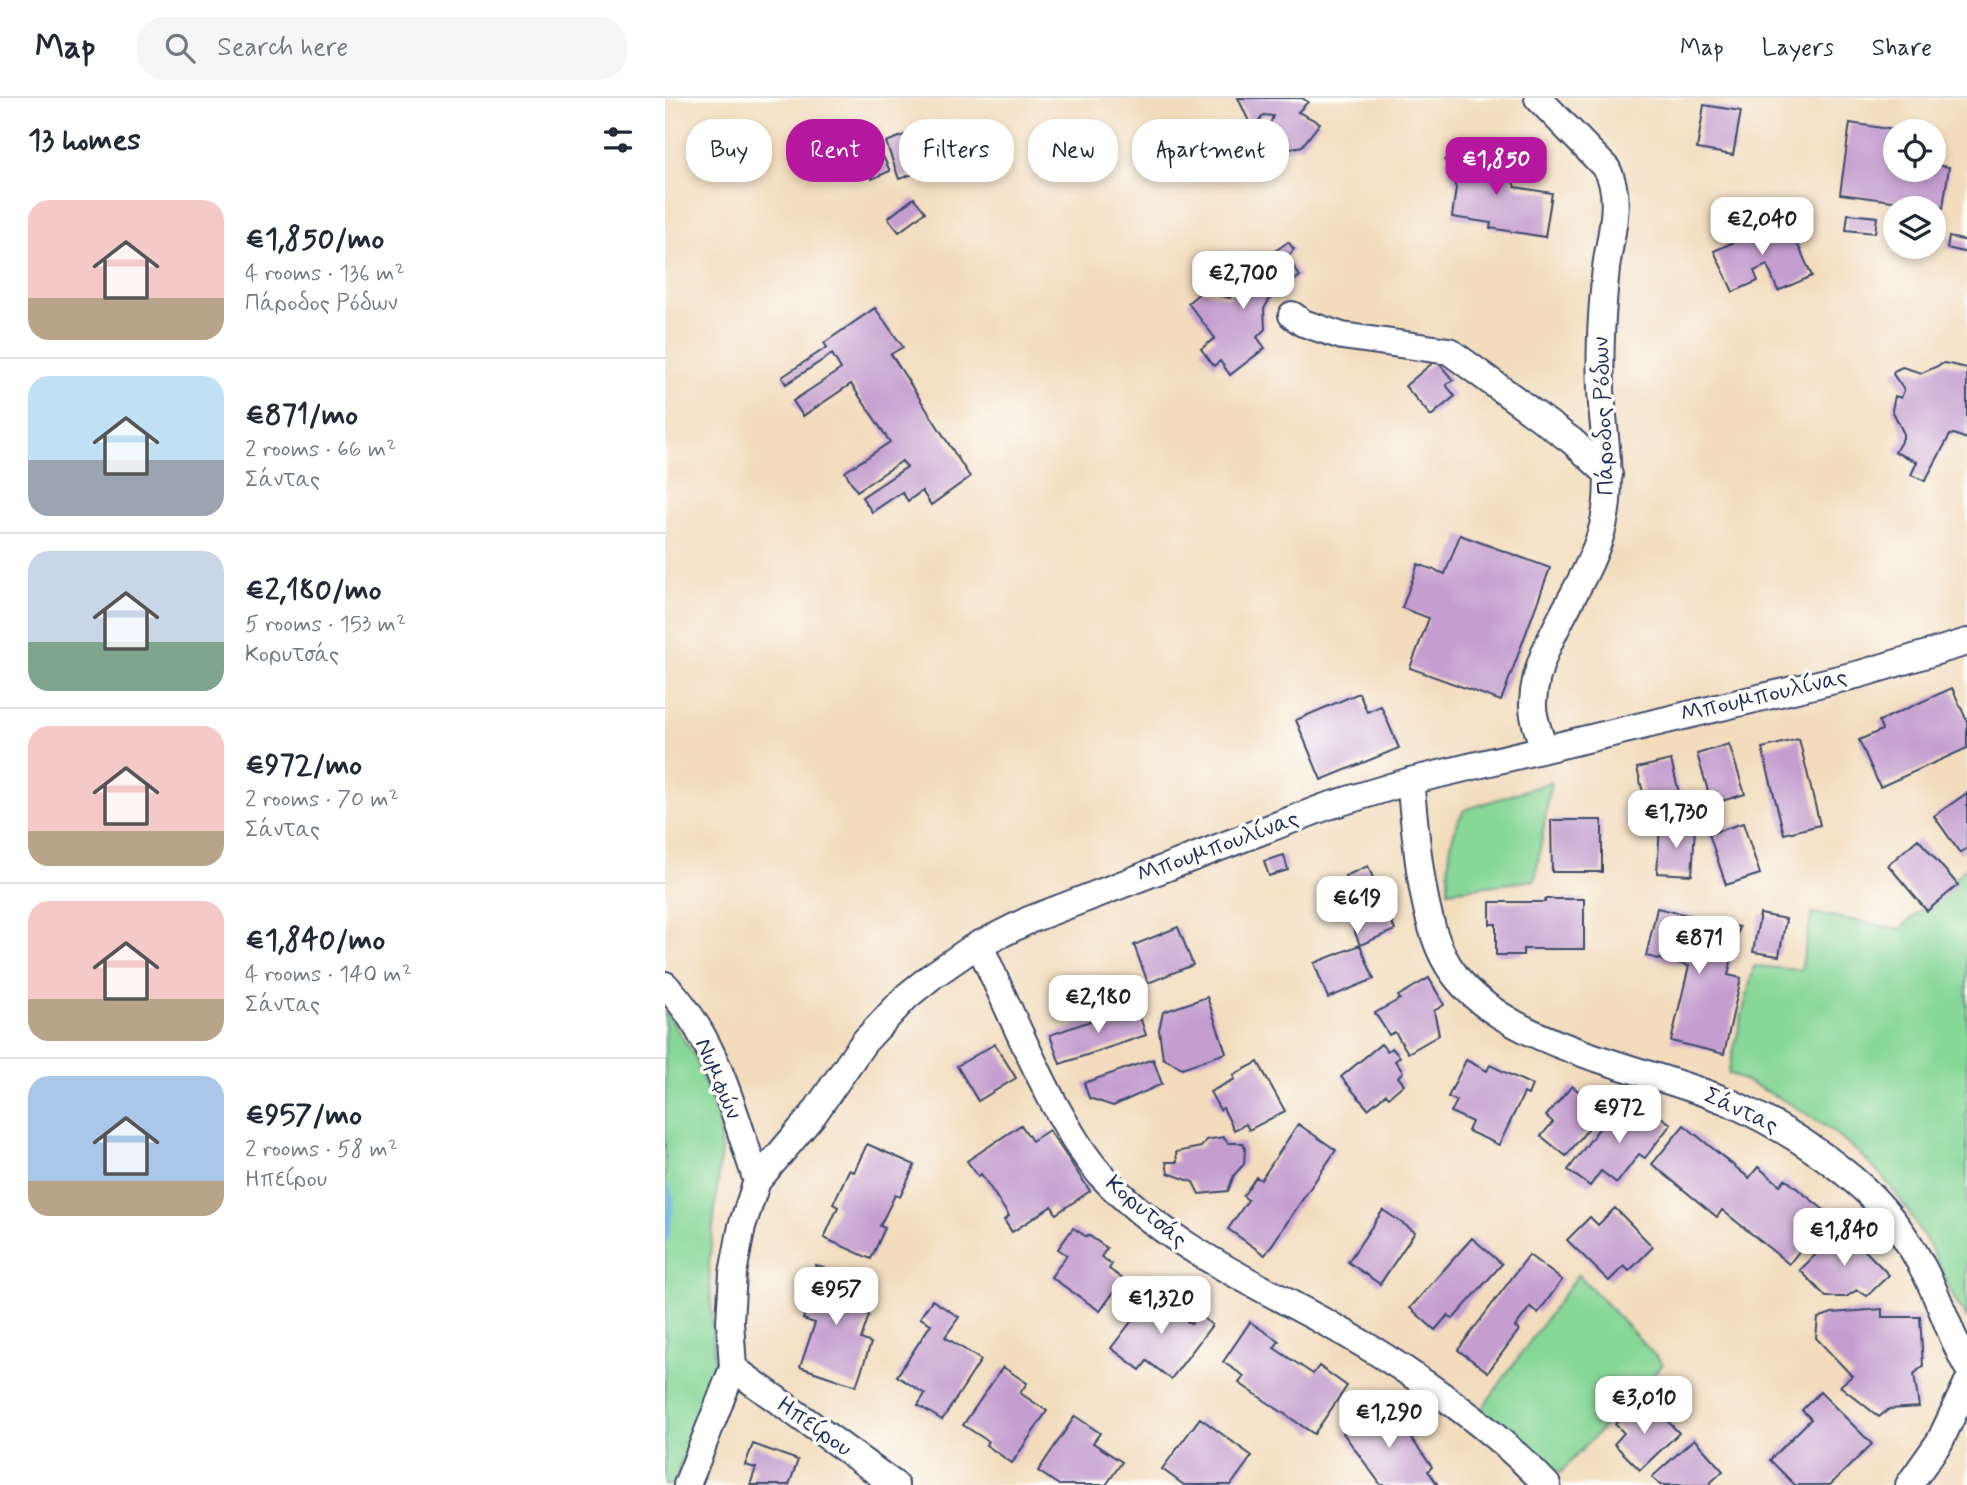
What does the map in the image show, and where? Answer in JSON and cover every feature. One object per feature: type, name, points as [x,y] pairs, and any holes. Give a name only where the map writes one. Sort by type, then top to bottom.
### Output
[{"type":"street","name":"Πάροδος Ρόδων","points":[[1538,98],[1607,169],[1613,185],[1615,210],[1605,280],[1600,350],[1603,422],[1609,475],[1603,527],[1581,580],[1549,643],[1534,694],[1533,709],[1544,749]]},
{"type":"street","points":[[1292,315],[1303,323],[1342,336],[1449,351],[1572,441],[1609,475]]},
{"type":"street","name":"Μπουμπουλίνας","points":[[733,1368],[730,1321],[733,1273],[742,1226],[757,1181],[813,1115],[864,1042],[891,1013],[919,985],[979,944],[1028,920],[1117,885],[1348,799],[1410,781],[1860,674],[1967,642]]},
{"type":"street","name":"Σάντας","points":[[1410,781],[1430,916],[1443,957],[1463,985],[1490,1009],[1520,1026],[1566,1046],[1730,1103],[1792,1135],[1826,1159],[1864,1190],[1903,1234],[1924,1269],[1967,1366]]},
{"type":"street","name":"Κορυτσάς","points":[[979,944],[1061,1116],[1087,1157],[1111,1185],[1192,1251],[1350,1336],[1398,1366],[1479,1424],[1547,1485]]},
{"type":"street","name":"Νυμφών","points":[[665,985],[690,1016],[711,1054],[757,1181]]},
{"type":"street","points":[[687,1485],[733,1368]]},
{"type":"street","name":"Ηπείρου","points":[[733,1368],[895,1485]]},
{"type":"street","points":[[1909,1485],[1935,1450],[1967,1384]]},
{"type":"green space","points":[[1551,782],[1535,880],[1448,891],[1452,839],[1464,810]]},
{"type":"green space","points":[[1967,867],[1967,1318],[1926,1239],[1899,1197],[1858,1152],[1835,1133],[1784,1100],[1728,1073],[1754,966],[1801,970],[1812,913],[1900,929]]},
{"type":"green space","points":[[665,1011],[694,1055],[717,1116],[721,1151],[709,1265],[715,1374],[673,1485],[665,1485]]},
{"type":"green space","points":[[1578,1274],[1663,1364],[1560,1473],[1481,1410]]},
{"type":"building","points":[[1238,98],[1302,98],[1308,102],[1298,112],[1320,123],[1302,146],[1289,149],[1289,119],[1272,119],[1273,116],[1264,115],[1260,119],[1248,119]]},
{"type":"building","points":[[1704,105],[1741,111],[1733,155],[1697,149]]},
{"type":"building","points":[[1850,123],[1883,128],[1883,182],[1946,182],[1946,167],[1949,167],[1945,196],[1883,196],[1883,200],[1840,194]]},
{"type":"building","points":[[899,137],[899,179],[886,142]]},
{"type":"building","points":[[1479,148],[1488,169],[1508,169],[1515,187],[1552,193],[1545,237],[1490,228],[1491,223],[1452,217],[1456,188],[1445,160]]},
{"type":"building","points":[[885,161],[890,171],[885,173]]},
{"type":"building","points":[[914,198],[925,212],[899,232],[888,218]]},
{"type":"building","points":[[1848,214],[1877,217],[1875,233],[1846,230]]},
{"type":"building","points":[[1742,220],[1749,235],[1777,222],[1785,240],[1794,236],[1812,276],[1778,291],[1767,265],[1754,271],[1758,281],[1733,292],[1714,251],[1734,242],[1726,226]]},
{"type":"building","points":[[1949,237],[1967,241],[1967,253],[1947,248]]},
{"type":"building","points":[[1288,242],[1294,249],[1287,258],[1300,276],[1269,300],[1264,309],[1265,329],[1257,337],[1265,348],[1230,375],[1220,361],[1214,366],[1201,349],[1215,338],[1188,303],[1202,291],[1230,298],[1234,284],[1261,267],[1258,263]]},
{"type":"building","points":[[875,308],[903,347],[891,354],[970,477],[931,505],[922,491],[908,501],[902,492],[872,512],[862,497],[907,467],[902,461],[857,491],[845,472],[890,442],[851,384],[803,416],[793,401],[841,369],[832,354],[786,384],[782,377],[827,347],[824,343]]},
{"type":"building","points":[[1436,360],[1453,380],[1446,385],[1455,396],[1431,416],[1405,386]]},
{"type":"building","points":[[1944,363],[1967,368],[1967,439],[1950,435],[1925,481],[1911,475],[1917,462],[1895,452],[1903,438],[1903,432],[1892,410],[1895,396],[1901,398],[1904,390],[1893,374],[1902,367],[1922,373]]},
{"type":"building","points":[[1460,535],[1550,568],[1501,701],[1410,668],[1429,618],[1402,608],[1418,564],[1445,574]]},
{"type":"building","points":[[1952,688],[1967,721],[1967,748],[1880,787],[1859,740],[1882,730],[1879,721]]},
{"type":"building","points":[[1359,693],[1367,712],[1381,706],[1399,748],[1321,780],[1296,720]]},
{"type":"building","points":[[1799,739],[1820,825],[1784,834],[1762,748]]},
{"type":"building","points":[[1729,744],[1745,794],[1712,804],[1697,754]]},
{"type":"building","points":[[1671,760],[1681,801],[1647,809],[1637,768]]},
{"type":"building","points":[[1967,793],[1967,848],[1960,853],[1934,816]]},
{"type":"building","points":[[1551,820],[1602,820],[1602,872],[1552,872]]},
{"type":"building","points":[[1743,823],[1760,874],[1726,885],[1709,834]]},
{"type":"building","points":[[1660,826],[1695,828],[1692,875],[1657,873]]},
{"type":"building","points":[[1918,839],[1958,885],[1927,911],[1888,865]]},
{"type":"building","points":[[1284,855],[1288,870],[1269,876],[1264,861]]},
{"type":"building","points":[[1368,866],[1395,930],[1360,945],[1343,903],[1354,898],[1345,876]]},
{"type":"building","points":[[1545,899],[1584,899],[1584,949],[1523,949],[1523,955],[1496,955],[1496,924],[1490,924],[1490,902],[1545,902]]},
{"type":"building","points":[[1657,908],[1739,927],[1728,975],[1741,978],[1724,1054],[1671,1041],[1689,966],[1646,956]]},
{"type":"building","points":[[1760,914],[1786,919],[1779,956],[1753,952]]},
{"type":"building","points":[[1178,927],[1193,965],[1148,983],[1134,945]]},
{"type":"building","points":[[1360,945],[1374,979],[1328,998],[1314,963]]},
{"type":"building","points":[[1429,978],[1444,1005],[1434,1011],[1439,1035],[1408,1053],[1395,1032],[1389,1035],[1375,1013]]},
{"type":"building","points":[[1207,997],[1226,1053],[1182,1068],[1163,1058],[1159,1030],[1163,1012]]},
{"type":"building","points":[[1136,1005],[1146,1035],[1060,1064],[1050,1035]]},
{"type":"building","points":[[995,1044],[1016,1078],[978,1101],[957,1066]]},
{"type":"building","points":[[1381,1044],[1387,1051],[1392,1048],[1400,1057],[1395,1061],[1403,1072],[1398,1077],[1404,1084],[1389,1097],[1386,1094],[1368,1109],[1341,1077]]},
{"type":"building","points":[[1153,1059],[1162,1084],[1113,1106],[1089,1098],[1084,1083]]},
{"type":"building","points":[[1466,1060],[1487,1071],[1490,1065],[1532,1085],[1528,1095],[1524,1093],[1499,1145],[1468,1131],[1472,1122],[1451,1112],[1457,1101],[1448,1097]]},
{"type":"building","points":[[1258,1062],[1285,1111],[1249,1130],[1246,1124],[1234,1130],[1223,1108],[1220,1110],[1210,1092],[1235,1079],[1233,1075]]},
{"type":"building","points":[[1572,1086],[1603,1111],[1566,1156],[1541,1136],[1553,1122],[1546,1116]]},
{"type":"building","points":[[1616,1106],[1627,1114],[1631,1108],[1646,1119],[1652,1111],[1671,1124],[1645,1158],[1639,1154],[1617,1183],[1601,1171],[1590,1186],[1568,1170]]},
{"type":"building","points":[[1298,1124],[1336,1150],[1265,1255],[1228,1229],[1248,1200],[1243,1196],[1256,1177],[1261,1180]]},
{"type":"building","points":[[1021,1125],[1032,1141],[1049,1130],[1090,1191],[1056,1214],[1052,1206],[1012,1232],[1004,1220],[1009,1216],[981,1174],[978,1176],[967,1161]]},
{"type":"building","points":[[1684,1125],[1749,1178],[1758,1167],[1780,1185],[1785,1179],[1829,1214],[1789,1264],[1722,1210],[1717,1217],[1652,1164]]},
{"type":"building","points":[[1223,1137],[1228,1143],[1243,1143],[1245,1149],[1244,1164],[1234,1175],[1228,1191],[1199,1194],[1193,1182],[1168,1173],[1166,1162],[1177,1162],[1176,1152],[1201,1147],[1206,1140]]},
{"type":"building","points":[[867,1144],[915,1165],[900,1197],[895,1195],[880,1226],[885,1228],[871,1259],[824,1238],[838,1207],[833,1204],[849,1170],[854,1172]]},
{"type":"building","points":[[1615,1208],[1653,1247],[1629,1271],[1624,1266],[1609,1281],[1567,1240],[1590,1217],[1598,1225]]},
{"type":"building","points":[[1383,1210],[1415,1232],[1380,1284],[1348,1262]]},
{"type":"building","points":[[1073,1228],[1107,1248],[1101,1257],[1112,1264],[1109,1269],[1123,1279],[1100,1311],[1051,1277],[1067,1255],[1058,1249]]},
{"type":"building","points":[[1843,1228],[1889,1275],[1867,1296],[1857,1290],[1846,1297],[1826,1297],[1800,1270]]},
{"type":"building","points":[[1472,1238],[1502,1264],[1453,1319],[1448,1315],[1435,1330],[1410,1308]]},
{"type":"building","points":[[1529,1255],[1562,1280],[1538,1313],[1530,1307],[1515,1327],[1519,1330],[1488,1372],[1458,1350]]},
{"type":"building","points":[[816,1265],[866,1282],[856,1311],[869,1315],[861,1339],[871,1343],[856,1386],[800,1367],[815,1323],[803,1319],[812,1293],[807,1291]]},
{"type":"building","points":[[1157,1288],[1186,1310],[1181,1317],[1191,1324],[1198,1314],[1212,1325],[1171,1379],[1147,1361],[1140,1370],[1111,1348]]},
{"type":"building","points":[[932,1300],[959,1317],[945,1337],[981,1360],[942,1420],[918,1405],[925,1394],[897,1376],[931,1324],[920,1318]]},
{"type":"building","points":[[1882,1309],[1882,1317],[1920,1317],[1923,1366],[1914,1374],[1919,1407],[1889,1409],[1879,1417],[1840,1386],[1852,1376],[1816,1338],[1818,1318],[1832,1313]]},
{"type":"building","points":[[1250,1322],[1279,1341],[1274,1348],[1313,1374],[1319,1366],[1347,1386],[1314,1434],[1239,1383],[1244,1376],[1223,1362]]},
{"type":"building","points":[[1003,1367],[1027,1383],[1020,1393],[1047,1411],[1012,1463],[986,1445],[988,1441],[963,1425]]},
{"type":"building","points":[[1820,1392],[1872,1444],[1830,1485],[1795,1485],[1770,1460],[1811,1419],[1802,1410]]},
{"type":"building","points":[[1385,1402],[1432,1467],[1428,1471],[1438,1485],[1381,1485],[1343,1433]]},
{"type":"building","points":[[1634,1406],[1645,1416],[1654,1407],[1679,1433],[1640,1470],[1614,1444],[1624,1433],[1615,1424]]},
{"type":"building","points":[[1075,1416],[1100,1433],[1093,1443],[1122,1462],[1106,1485],[1059,1485],[1038,1471]]},
{"type":"building","points":[[1200,1418],[1252,1456],[1231,1485],[1184,1485],[1162,1469]]},
{"type":"building","points":[[1694,1439],[1723,1471],[1708,1485],[1660,1485],[1652,1477]]},
{"type":"building","points":[[753,1444],[798,1460],[789,1485],[750,1485],[756,1468],[745,1465]]},
{"type":"waterway","points":[[665,1187],[670,1199],[665,1238]]}]
